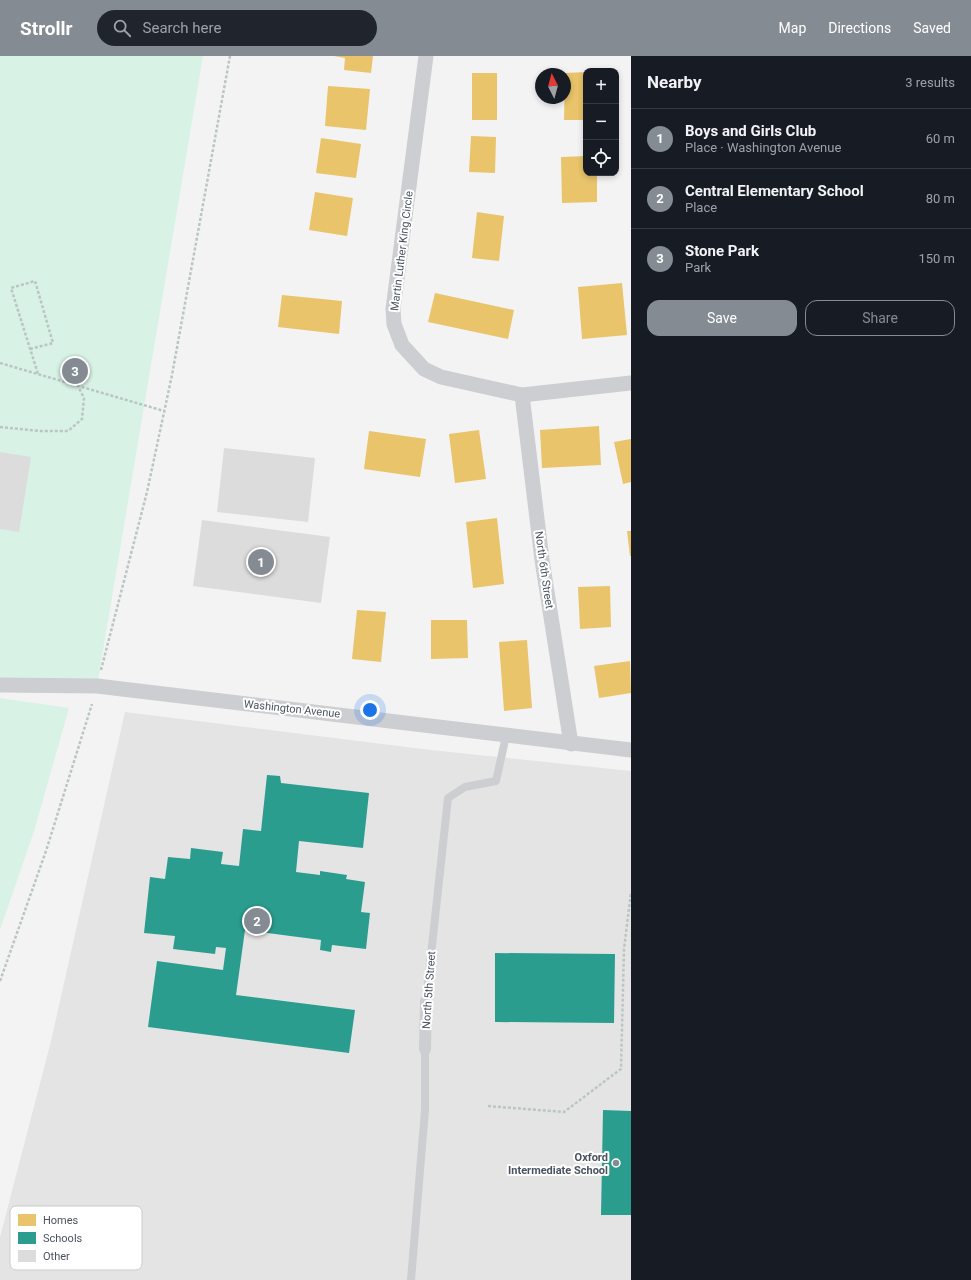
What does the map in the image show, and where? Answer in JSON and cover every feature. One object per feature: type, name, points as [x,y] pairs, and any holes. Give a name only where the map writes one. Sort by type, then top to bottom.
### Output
[{"type":"street","name":"Martin Luther King Circle","points":[[426,56],[393,309],[394,324],[402,345],[424,369],[441,377],[522,395],[631,383]]},
{"type":"street","name":"North 6th Street","points":[[522,395],[542,560],[571,744]]},
{"type":"street","name":"Washington Avenue","points":[[0,685],[97,686],[631,750]]},
{"type":"street","name":"North 5th Street","points":[[425,1049],[426,1001]]},
{"type":"lane","name":"North 5th Street","points":[[426,1001],[448,798],[465,787],[496,781],[506,736]]},
{"type":"lane","name":"North 5th Street","points":[[411,1280],[425,1110],[425,1049]]},
{"type":"path","points":[[0,981],[46,851],[97,686],[147,492],[164,411],[230,56]]},
{"type":"path","points":[[30,349],[53,343],[35,281],[11,288],[30,349],[38,374]]},
{"type":"path","points":[[0,363],[164,411]]},
{"type":"path","points":[[0,427],[40,431],[68,431],[82,419],[84,398],[78,386]]},
{"type":"path","points":[[488,1106],[564,1112],[621,1069],[624,949],[631,892]]},
{"type":"shaded area","points":[[125,712],[431,750],[631,771],[631,1280],[0,1280],[0,1237],[51,1041]]},
{"type":"green space","points":[[0,56],[203,56],[97,686],[0,685]]},
{"type":"green space","points":[[0,698],[69,708],[35,828],[0,930]]},
{"type":"building: Homes","points":[[334,56],[373,56],[371,73],[344,70],[345,58]]},
{"type":"building: Homes","points":[[583,72],[583,120],[564,120],[564,104],[571,104],[571,73]]},
{"type":"building: Homes","points":[[472,73],[497,73],[497,120],[472,120]]},
{"type":"building: Homes","points":[[328,86],[370,89],[366,130],[325,126]]},
{"type":"building: Homes","points":[[471,136],[496,137],[495,173],[469,172]]},
{"type":"building: Homes","points":[[321,138],[361,144],[356,178],[316,173]]},
{"type":"building: Homes","points":[[583,156],[583,176],[597,176],[597,202],[562,203],[561,157]]},
{"type":"building: Homes","points":[[315,192],[353,198],[347,236],[309,230]]},
{"type":"building: Homes","points":[[477,212],[504,216],[499,261],[472,258]]},
{"type":"building: Homes","points":[[622,283],[627,335],[582,339],[578,287]]},
{"type":"building: Homes","points":[[435,293],[514,310],[508,339],[428,322]]},
{"type":"building: Homes","points":[[282,295],[342,301],[339,334],[278,327]]},
{"type":"building: Homes","points":[[599,426],[601,465],[542,468],[540,430]]},
{"type":"building: Homes","points":[[479,430],[486,479],[455,483],[449,434]]},
{"type":"building: Homes","points":[[369,431],[426,439],[420,477],[364,469]]},
{"type":"building: Homes","points":[[631,439],[631,482],[623,484],[614,442]]},
{"type":"building: Homes","points":[[497,518],[504,584],[473,588],[466,522]]},
{"type":"building: Homes","points":[[627,531],[631,531],[631,556],[630,556]]},
{"type":"building: Homes","points":[[610,586],[611,627],[580,629],[578,587]]},
{"type":"building: Homes","points":[[357,610],[386,612],[381,662],[352,659]]},
{"type":"building: Homes","points":[[431,620],[467,620],[468,658],[431,659]]},
{"type":"building: Homes","points":[[527,640],[532,708],[504,711],[499,642]]},
{"type":"building: Homes","points":[[630,661],[631,693],[599,698],[594,666]]},
{"type":"building: Schools","points":[[267,775],[280,776],[281,783],[369,793],[363,848],[299,841],[296,872],[320,875],[320,871],[347,875],[346,879],[365,882],[361,912],[370,913],[366,949],[332,945],[331,952],[320,950],[321,940],[245,930],[236,995],[355,1010],[349,1053],[148,1027],[157,961],[223,970],[226,948],[216,947],[215,954],[173,949],[175,936],[144,933],[150,877],[165,879],[168,857],[190,859],[191,848],[223,852],[221,864],[239,866],[243,829],[261,831]]},
{"type":"building: Schools","points":[[495,953],[615,954],[614,1023],[495,1022]]},
{"type":"building: Schools","name":"Oxford Intermediate School","points":[[603,1110],[631,1111],[631,1215],[601,1215]]},
{"type":"building: Other","points":[[224,448],[315,458],[308,522],[217,512]]},
{"type":"building: Other","points":[[0,452],[31,457],[19,532],[0,529]]},
{"type":"building: Other","points":[[202,520],[330,537],[321,603],[193,586]]},
{"type":"place","name":"Stone Park","points":[[75,371]]},
{"type":"place","name":"Boys and Girls Club","points":[[261,562]]},
{"type":"place","name":"Central Elementary School","points":[[257,921]]},
{"type":"place","name":"Oxford Intermediate School","points":[[616,1163]]}]
